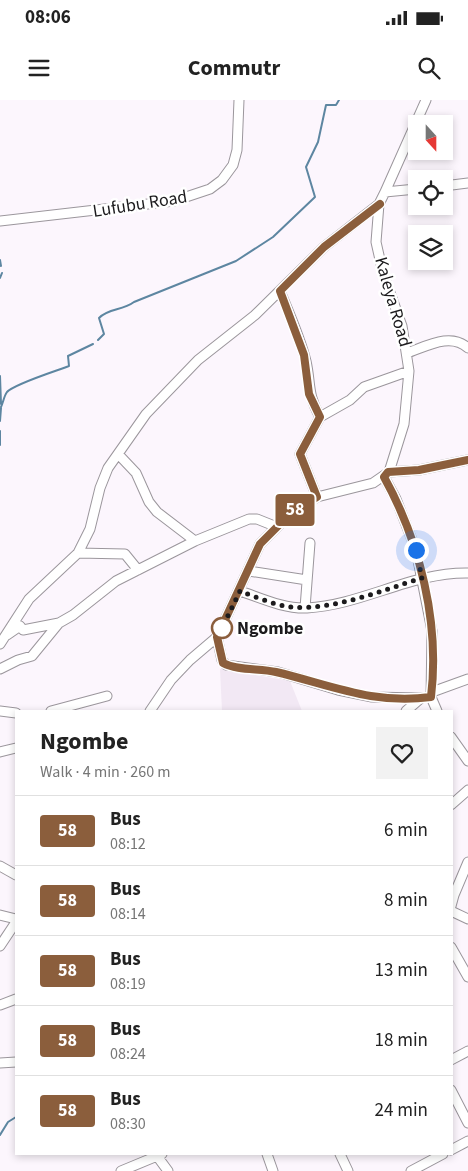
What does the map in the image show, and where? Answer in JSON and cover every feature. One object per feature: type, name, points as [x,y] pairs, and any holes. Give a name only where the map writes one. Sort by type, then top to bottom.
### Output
[{"type":"street","name":"Lufubu Road","points":[[0,221],[174,201],[210,189],[222,180],[238,150],[239,100]]},
{"type":"street","name":"Kaleya Road","points":[[386,474],[404,424],[409,371],[402,326],[383,274],[376,242],[380,204],[426,100]]},
{"type":"street","points":[[453,185],[468,183]]},
{"type":"street","points":[[385,192],[408,189]]},
{"type":"street","points":[[2,641],[29,599],[78,553],[90,529],[100,488],[118,454],[146,414],[178,378],[243,326],[324,247],[380,204]]},
{"type":"street","points":[[280,291],[304,355],[309,394],[320,417]]},
{"type":"street","points":[[407,353],[452,339],[460,341],[468,348]]},
{"type":"street","points":[[317,497],[300,454],[320,417],[350,400],[364,388],[409,371]]},
{"type":"street","points":[[118,454],[136,473],[148,502],[157,512],[195,541]]},
{"type":"street","points":[[151,710],[171,680],[190,660],[217,637],[240,591],[260,544],[276,527],[304,503],[317,497],[373,483],[386,474],[419,470],[468,460]]},
{"type":"street","points":[[386,474],[406,523],[422,578],[432,631],[432,694],[437,710]]},
{"type":"street","points":[[2,641],[20,626],[23,630],[59,623],[73,615],[116,581],[195,541],[249,519],[257,518],[276,527]]},
{"type":"street","points":[[305,608],[310,543]]},
{"type":"street","points":[[78,553],[125,554],[138,570]]},
{"type":"street","points":[[249,571],[307,580]]},
{"type":"street","points":[[240,591],[288,606],[305,608],[338,602],[422,578],[468,573]]},
{"type":"street","points":[[0,669],[18,660],[32,656],[59,623]]},
{"type":"street","points":[[217,637],[222,660],[226,665],[278,672],[338,690],[372,697],[420,698],[468,678]]},
{"type":"street","points":[[55,710],[107,696]]},
{"type":"street","points":[[407,710],[420,698]]},
{"type":"street","points":[[0,711],[15,712]]},
{"type":"street","points":[[453,740],[468,761]]},
{"type":"street","points":[[0,752],[15,748]]},
{"type":"street","points":[[453,803],[468,790]]},
{"type":"street","points":[[453,899],[468,862]]},
{"type":"street","points":[[0,866],[15,874]]},
{"type":"street","points":[[453,912],[468,919]]},
{"type":"street","points":[[0,915],[15,924]]},
{"type":"street","points":[[0,946],[15,926]]},
{"type":"street","points":[[453,951],[468,977]]},
{"type":"street","points":[[0,1005],[15,999]]},
{"type":"street","points":[[453,1059],[468,1051]]},
{"type":"street","points":[[0,1064],[15,1062]]},
{"type":"street","points":[[453,1094],[468,1123]]},
{"type":"street","points":[[453,1149],[468,1141]]},
{"type":"street","points":[[121,1171],[160,1155],[168,1171]]},
{"type":"street","points":[[267,1155],[273,1171]]},
{"type":"street","points":[[340,1155],[348,1171]]},
{"type":"street","points":[[411,1171],[441,1155]]},
{"type":"shaded area","points":[[220,669],[290,681],[302,710],[222,710]]},
{"type":"waterway","points":[[98,340],[104,334],[99,318],[103,315],[236,261],[273,237],[315,197],[306,167],[318,142],[326,105],[336,105],[339,100]]},
{"type":"waterway","points":[[0,260],[1,266]]},
{"type":"waterway","points":[[0,278],[2,273]]},
{"type":"waterway","points":[[1,407],[7,392],[11,389],[69,366],[68,356],[93,344]]},
{"type":"waterway","points":[[0,376],[1,404]]},
{"type":"waterway","points":[[0,421],[1,408]]},
{"type":"waterway","points":[[0,431],[0,445]]},
{"type":"waterway","points":[[0,1135],[8,1122],[15,1118]]},
{"type":"bus line","name":"58","points":[[380,204],[324,247],[280,291],[301,344],[307,366],[309,394],[312,404],[320,417],[302,446],[300,454],[301,462],[317,497],[304,503],[289,515],[260,544],[217,637],[223,663],[278,672],[338,690],[372,697],[391,699],[431,697],[432,631],[422,578],[416,550],[406,523],[384,477],[388,472],[419,470],[457,464],[468,460]]},
{"type":"place","name":"Ngombe","points":[[222,628]]},
{"type":"route","points":[[222,628],[221,630],[240,591],[288,606],[305,608],[338,602],[422,578],[416,550]]}]
